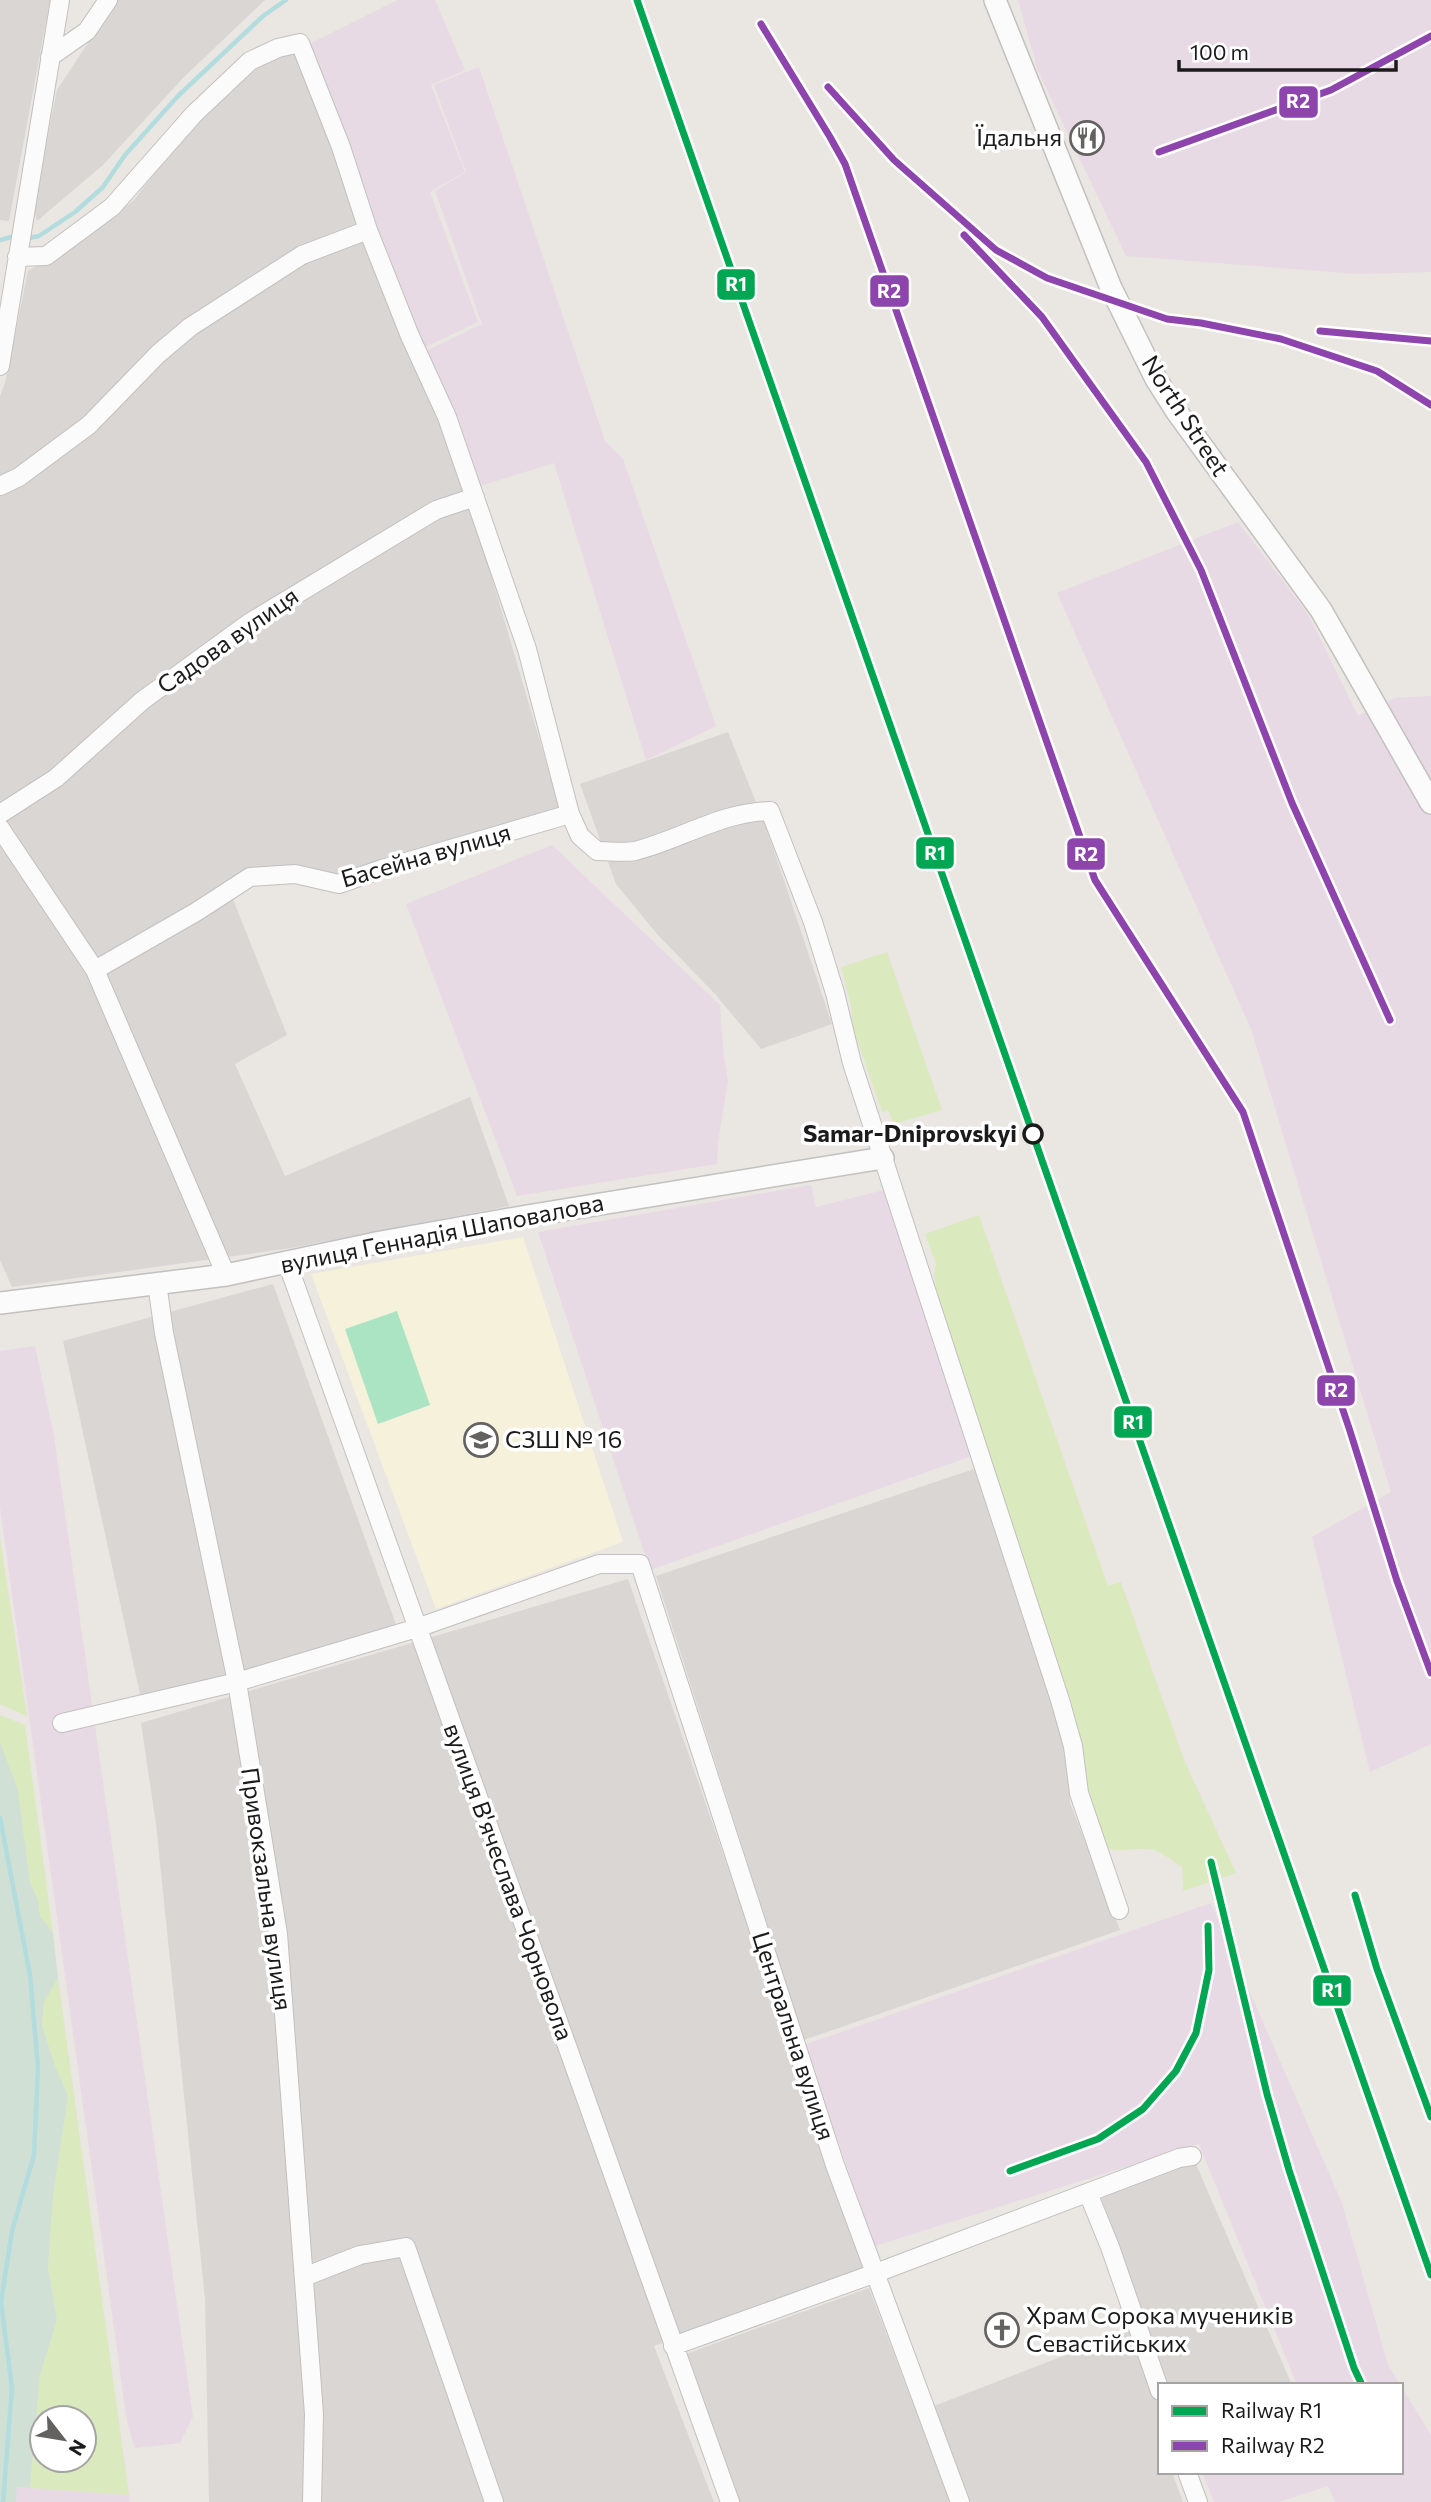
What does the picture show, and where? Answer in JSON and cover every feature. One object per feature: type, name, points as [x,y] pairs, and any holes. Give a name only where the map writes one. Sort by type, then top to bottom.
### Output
[{"type":"street","points":[[0,366],[60,0]]},
{"type":"street","points":[[50,57],[87,31],[108,0]]},
{"type":"street","name":"North Street","points":[[995,0],[1111,288],[1156,379],[1321,610],[1431,803]]},
{"type":"street","points":[[19,244],[46,256],[112,207],[194,114],[250,61],[278,48],[300,43],[341,147],[368,230],[410,336],[447,417],[527,649],[570,814],[580,836],[597,851],[632,851],[748,811],[770,811],[813,922],[835,993],[852,1063],[1060,1700],[1073,1746],[1079,1793],[1119,1910]]},
{"type":"street","points":[[0,486],[19,477],[89,425],[158,354],[190,327],[302,255],[368,230]]},
{"type":"street","name":"Садова вулиця","points":[[0,814],[56,778],[143,701],[249,623],[436,510],[475,497]]},
{"type":"street","name":"Басейна вулиця","points":[[95,970],[196,912],[250,877],[295,874],[338,884],[570,814]]},
{"type":"street","points":[[0,828],[95,970],[226,1275]]},
{"type":"street","name":"вулиця Геннадія Шаповалова","points":[[1,1299],[226,1275],[381,1242],[514,1218],[883,1158]]},
{"type":"street","name":"вулиця В'ячеслава Чорновола","points":[[287,1262],[730,2502]]},
{"type":"street","name":"Привокзальна вулиця","points":[[157,1283],[164,1333],[237,1682],[278,1934],[314,2414],[312,2502]]},
{"type":"street","name":"Центральна вулиця","points":[[417,1628],[599,1564],[640,1564],[835,2165],[960,2502]]},
{"type":"street","points":[[62,1723],[237,1682],[417,1628]]},
{"type":"street","points":[[673,2346],[876,2273],[1179,2158],[1192,2156]]},
{"type":"street","points":[[1088,2193],[1111,2247],[1158,2385]]},
{"type":"street","points":[[304,2277],[360,2255],[406,2246],[494,2502]]},
{"type":"street","points":[[1188,2474],[1198,2502]]},
{"type":"shaded area","points":[[0,0],[50,0],[9,221],[0,220]]},
{"type":"shaded area","points":[[116,0],[265,0],[183,78],[103,165],[37,221],[33,208],[57,90]]},
{"type":"shaded area","points":[[397,0],[435,0],[465,70],[431,85],[465,172],[430,192],[478,322],[421,349],[309,44]]},
{"type":"shaded area","points":[[1018,0],[1431,0],[1431,272],[1358,274],[1126,256],[1038,71]]},
{"type":"shaded area","points":[[298,50],[355,213],[422,385],[462,476],[560,810],[334,881],[227,884],[287,1035],[235,1064],[285,1176],[470,1097],[509,1206],[291,1248],[12,1287],[0,1260],[0,396],[28,271],[88,237],[134,200],[170,153],[220,96],[280,52]]},
{"type":"shaded area","points":[[479,67],[605,441],[623,459],[716,726],[646,760],[554,463],[480,486],[426,351],[482,324],[435,191],[466,172],[434,85]]},
{"type":"shaded area","points":[[1238,522],[1308,614],[1358,716],[1395,698],[1431,696],[1431,1744],[1370,1772],[1312,1537],[1391,1492],[1251,1029],[1057,593]]},
{"type":"shaded area","points":[[728,732],[767,830],[832,1024],[761,1049],[715,994],[657,934],[616,884],[580,784]]},
{"type":"shaded area","points":[[552,845],[720,1005],[728,1081],[717,1164],[517,1196],[406,904]]},
{"type":"shaded area","points":[[811,1185],[816,1207],[884,1190],[972,1456],[650,1570],[538,1232]]},
{"type":"shaded area","name":"СЗШ № 16","points":[[523,1237],[623,1542],[436,1609],[311,1274]]},
{"type":"shaded area","points":[[273,1284],[398,1630],[141,1699],[63,1341]]},
{"type":"shaded area","points":[[35,1346],[54,1436],[193,2417],[180,2443],[135,2448],[127,2422],[0,1507],[0,1351]]},
{"type":"shaded area","points":[[974,1469],[1069,1758],[1070,1803],[1120,1930],[804,2040],[656,1576]]},
{"type":"shaded area","points":[[628,1579],[867,2270],[654,2346],[714,2502],[209,2502],[205,2299],[156,1824],[141,1723]]},
{"type":"shaded area","points":[[1211,1903],[1342,2203],[1388,2365],[1399,2383],[1296,2383],[1199,2144],[875,2246],[804,2045]]},
{"type":"shaded area","points":[[1195,2162],[1291,2383],[1158,2383],[1158,2474],[1173,2474],[1183,2502],[970,2502],[934,2406],[1146,2324],[1100,2194]]},
{"type":"shaded area","points":[[869,2288],[950,2502],[739,2502],[686,2354]]},
{"type":"shaded area","points":[[1403,2389],[1431,2435],[1431,2502],[1335,2502],[1328,2486],[1279,2502],[1214,2502],[1203,2474],[1403,2474]]},
{"type":"shaded area","points":[[17,2487],[129,2495],[130,2502],[16,2502]]},
{"type":"green space","points":[[887,952],[942,1110],[894,1124],[888,1110],[882,1112],[853,1028],[851,1006],[841,967]]},
{"type":"green space","points":[[979,1215],[1108,1586],[1121,1582],[1185,1762],[1236,1873],[1183,1891],[1182,1867],[1169,1858],[1151,1849],[1106,1848],[1100,1837],[939,1308],[934,1274],[936,1264],[925,1234]]},
{"type":"green space","points":[[397,1311],[430,1405],[378,1424],[345,1329]]},
{"type":"green space","points":[[0,1538],[27,1716],[0,1704]]},
{"type":"green space","points":[[0,1715],[25,1725],[53,1933],[40,1916],[38,1900],[30,1883],[18,1790],[0,1742]]},
{"type":"green space","points":[[0,1742],[18,1790],[30,1883],[38,1900],[40,1916],[53,1933],[58,1978],[44,2002],[42,2026],[68,2096],[53,2196],[48,2267],[57,2320],[40,2375],[37,2404],[28,2404],[30,2488],[17,2487],[16,2502],[0,2502]]},
{"type":"green space","points":[[58,1978],[129,2495],[30,2488],[31,2474],[98,2474],[98,2404],[37,2404],[40,2375],[57,2320],[48,2267],[53,2195],[68,2096],[42,2026],[44,2002]]},
{"type":"waterway","points":[[29,238],[39,236],[75,212],[103,187],[125,155],[178,96],[263,16],[286,0]]},
{"type":"waterway","points":[[0,240],[11,237]]},
{"type":"waterway","points":[[0,1818],[30,1975],[38,2068],[34,2155],[12,2231],[1,2302],[12,2388],[3,2502]]},
{"type":"rail line","name":"R1","points":[[637,0],[1431,2275]]},
{"type":"rail line","name":"R2","points":[[761,24],[845,164],[1095,880],[1243,1112],[1350,1431],[1397,1581],[1431,1673]]},
{"type":"rail line","name":"R2","points":[[1159,152],[1331,90],[1431,36]]},
{"type":"rail line","name":"R2","points":[[828,87],[894,160],[996,250],[1047,278],[1167,319],[1281,339],[1377,371],[1431,405]]},
{"type":"rail line","name":"R2","points":[[964,235],[1042,317],[1146,462],[1201,570],[1292,803],[1390,1020]]},
{"type":"rail line","name":"R2","points":[[1320,331],[1431,341]]},
{"type":"rail line","name":"R1","points":[[1211,1862],[1267,2094],[1289,2170],[1361,2383]]},
{"type":"rail line","name":"R1","points":[[1355,1895],[1377,1969],[1431,2117]]},
{"type":"rail line","name":"R1","points":[[1010,2171],[1098,2139],[1143,2109],[1176,2071],[1196,2033],[1209,1970],[1208,1926]]},
{"type":"place","name":"Їдальня","points":[[1087,138]]},
{"type":"place","name":"Samar-Dniprovskyi","points":[[1033,1134]]},
{"type":"place","name":"СЗШ № 16","points":[[481,1440]]},
{"type":"place","name":"Храм Сорока мучеників Севастійських","points":[[1002,2330]]}]
